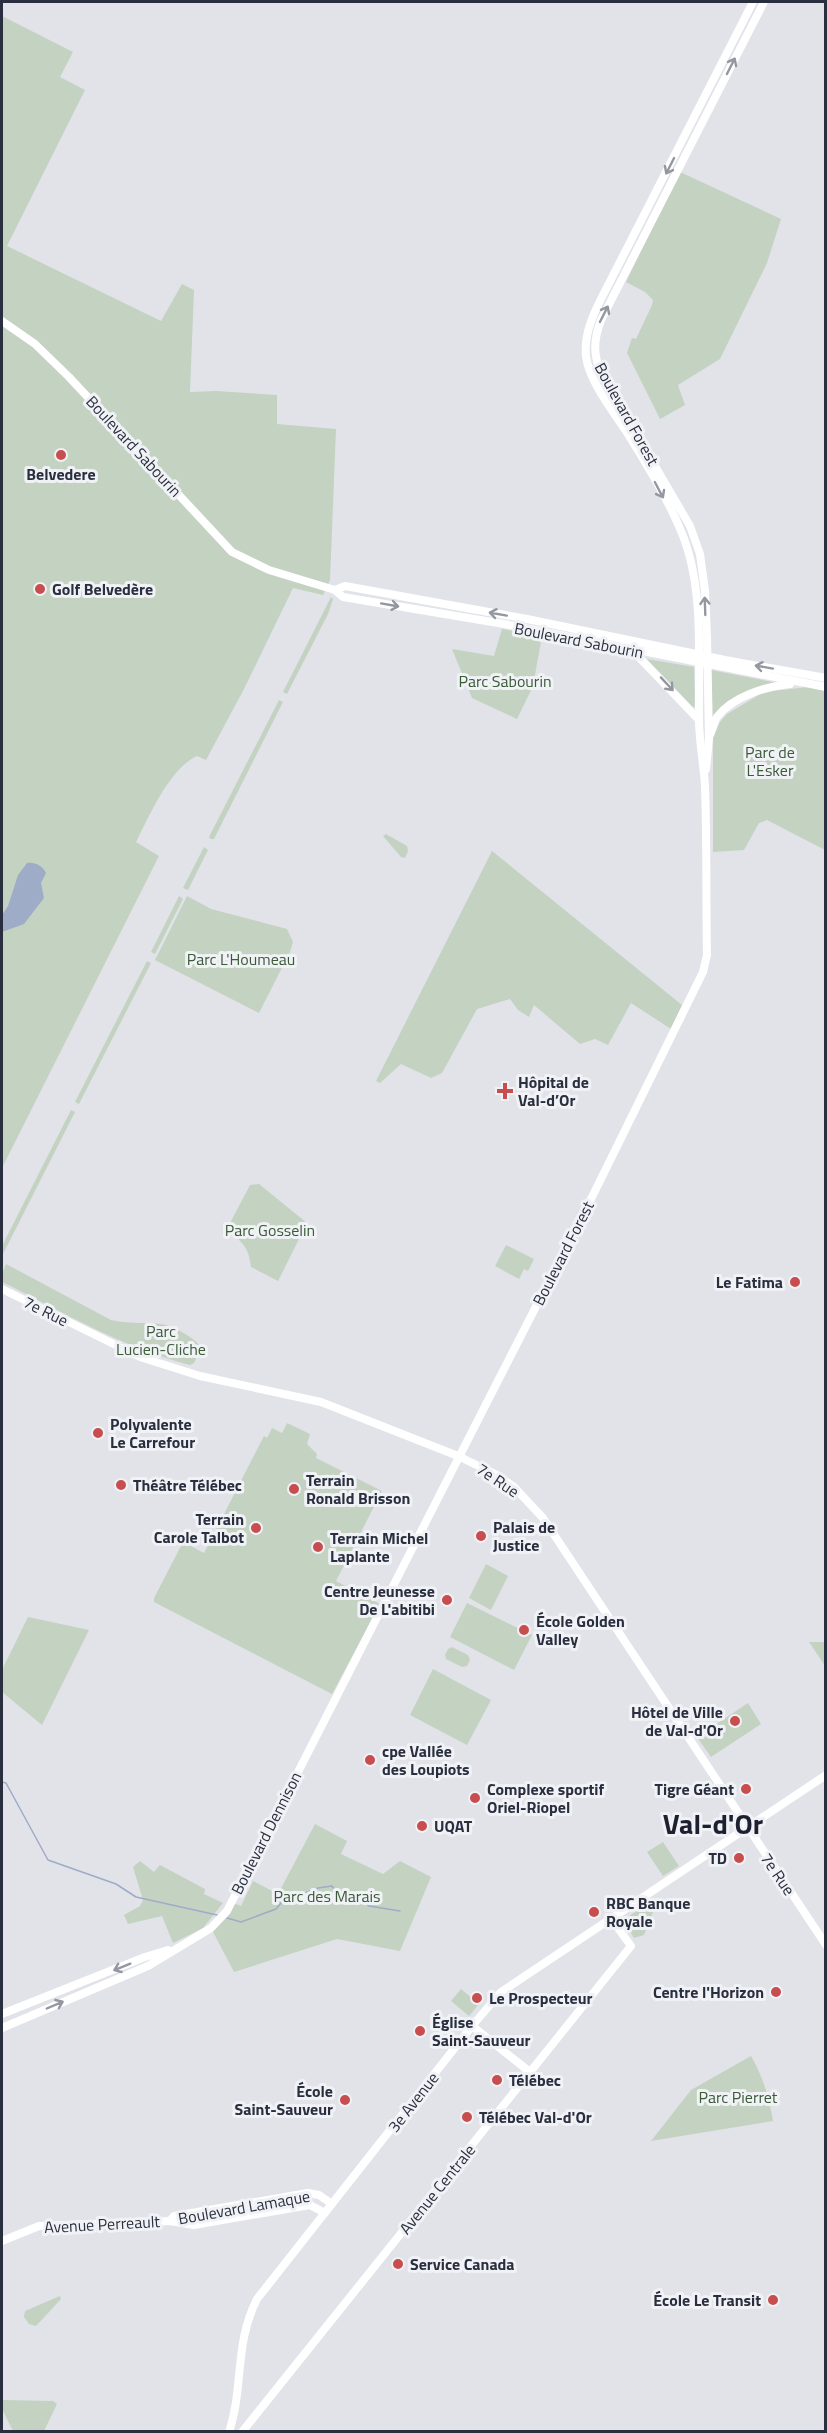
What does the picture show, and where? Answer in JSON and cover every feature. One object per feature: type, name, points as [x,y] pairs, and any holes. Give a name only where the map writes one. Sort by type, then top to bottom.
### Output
[{"type":"street","name":"Boulevard Forest","points":[[334,1700],[595,1191],[703,972],[707,955],[705,784],[699,720],[704,660],[690,558],[681,531],[633,441],[595,381],[587,363],[586,344],[593,316],[753,2]]},
{"type":"street","name":"Boulevard Forest","points":[[705,784],[709,738],[700,554],[690,526],[603,377],[597,364],[594,346],[601,320],[764,2]]},
{"type":"street","name":"Boulevard Sabourin","points":[[2,321],[35,344],[69,376],[232,552],[269,570],[335,590],[343,597],[504,624],[633,651],[825,678]]},
{"type":"street","name":"Boulevard Sabourin","points":[[335,590],[345,586],[527,618],[796,683],[825,687]]},
{"type":"street","points":[[633,651],[699,720]]},
{"type":"street","points":[[709,738],[717,718],[729,706],[756,691],[796,683]]},
{"type":"street","name":"7e Rue","points":[[2,1289],[140,1357],[200,1376],[321,1402],[458,1456],[497,1475],[514,1487],[534,1507],[825,1945]]},
{"type":"street","name":"Boulevard Dennison","points":[[2,2028],[148,1966],[212,1928],[227,1911],[334,1700]]},
{"type":"street","name":"3e Avenue","points":[[229,2432],[236,2403],[243,2340],[254,2307],[263,2290],[472,2026],[508,1987],[825,1775]]},
{"type":"street","name":"Avenue Centrale","points":[[242,2432],[631,1946],[610,1917]]},
{"type":"street","name":"Boulevard Dennison","points":[[2,2014],[145,1957],[177,1948]]},
{"type":"street","points":[[472,2026],[530,2072]]},
{"type":"street","name":"Boulevard Lamaque","points":[[170,2221],[174,2216],[308,2193],[319,2195],[332,2204]]},
{"type":"street","name":"Boulevard Lamaque","points":[[170,2221],[194,2224],[310,2205],[325,2213]]},
{"type":"street","name":"Avenue Perreault","points":[[2,2241],[39,2226],[170,2221]]},
{"type":"green space","points":[[2,16],[73,52],[60,77],[85,90],[7,246],[161,321],[182,284],[194,290],[190,392],[216,391],[277,395],[277,424],[336,429],[330,580],[323,595],[293,588],[244,689],[206,760],[197,756],[187,762],[169,782],[154,806],[136,842],[159,856],[2,1168]]},
{"type":"green space","points":[[680,172],[781,219],[767,263],[720,359],[678,385],[685,405],[660,419],[627,353],[632,338],[636,339],[653,300],[645,292],[626,282]]},
{"type":"green space","points":[[331,597],[333,599],[328,614],[287,694],[283,692]]},
{"type":"green space","name":"Parc Sabourin","points":[[502,629],[542,636],[533,686],[517,719],[472,698],[452,649],[494,656]]},
{"type":"green space","points":[[647,659],[694,667],[695,706],[693,707]]},
{"type":"green space","points":[[711,670],[778,683],[712,717]]},
{"type":"green space","name":"Parc de L'Esker","points":[[808,687],[825,691],[825,850],[767,820],[759,823],[744,850],[713,852],[713,738],[720,722],[727,714],[764,692]]},
{"type":"green space","points":[[279,700],[283,702],[214,839],[211,839],[209,837]]},
{"type":"green space","points":[[386,834],[407,846],[408,851],[405,858],[401,857],[383,836]]},
{"type":"green space","points":[[204,847],[208,850],[188,890],[183,888]]},
{"type":"green space","points":[[492,851],[682,1005],[671,1029],[631,1003],[608,1045],[595,1039],[580,1044],[534,1005],[529,1017],[518,1010],[510,999],[477,1009],[442,1073],[431,1078],[401,1064],[380,1083],[376,1081]]},
{"type":"green space","points":[[179,896],[183,899],[155,954],[151,952]]},
{"type":"green space","name":"Parc L'Houmeau","points":[[187,896],[211,909],[287,929],[293,942],[290,952],[259,1013],[155,960]]},
{"type":"green space","points":[[147,961],[151,963],[79,1104],[75,1102]]},
{"type":"green space","points":[[71,1110],[75,1112],[3,1254],[2,1246]]},
{"type":"green space","name":"Parc Gosselin","points":[[259,1184],[307,1223],[278,1281],[251,1267],[245,1247],[229,1232],[229,1225],[250,1185]]},
{"type":"green space","points":[[506,1245],[534,1259],[528,1271],[524,1269],[519,1279],[495,1266]]},
{"type":"green space","name":"Parc Lucien-Cliche","points":[[6,1264],[111,1320],[170,1326],[199,1344],[201,1348],[194,1363],[190,1365],[140,1349],[2,1282]]},
{"type":"green space","points":[[287,1423],[310,1434],[307,1444],[317,1454],[316,1458],[382,1491],[336,1581],[380,1604],[332,1694],[154,1602],[183,1542],[204,1553],[264,1436],[267,1438],[272,1428],[282,1433]]},
{"type":"green space","points":[[486,1564],[508,1576],[491,1610],[469,1598]]},
{"type":"green space","points":[[467,1603],[532,1635],[514,1670],[450,1637]]},
{"type":"green space","points":[[28,1617],[89,1630],[42,1725],[2,1692],[2,1670]]},
{"type":"green space","points":[[809,1642],[825,1642],[825,1666]]},
{"type":"green space","points":[[452,1647],[468,1655],[470,1660],[467,1666],[462,1667],[446,1659],[448,1649]]},
{"type":"green space","points":[[433,1669],[491,1700],[467,1745],[410,1715]]},
{"type":"green space","points":[[748,1703],[761,1724],[711,1757],[697,1737]]},
{"type":"green space","name":"Parc des Marais","points":[[315,1824],[347,1841],[341,1854],[383,1874],[400,1861],[431,1877],[400,1951],[337,1939],[234,1972],[211,1928],[231,1902],[241,1906],[253,1881],[278,1894]]},
{"type":"green space","points":[[663,1842],[679,1866],[663,1876],[647,1852]]},
{"type":"green space","points":[[140,1861],[154,1872],[160,1865],[205,1889],[204,1894],[223,1903],[203,1928],[173,1943],[162,1916],[128,1924],[124,1915],[140,1906],[143,1900],[133,1867]]},
{"type":"green space","points":[[655,1899],[657,1902],[644,1935],[634,1938],[623,1920]]},
{"type":"green space","points":[[461,1989],[479,2004],[469,2016],[451,2001]]},
{"type":"green space","name":"Parc Pierret","points":[[751,2056],[765,2087],[773,2121],[651,2141],[691,2090]]},
{"type":"green space","points":[[311,2196],[309,2202],[270,2206],[271,2202]]},
{"type":"green space","points":[[60,2296],[61,2299],[36,2326],[29,2324],[24,2317],[25,2311]]},
{"type":"green space","points":[[3,2400],[53,2401],[57,2404],[44,2431],[13,2431],[2,2409]]},
{"type":"water","points":[[27,863],[38,865],[46,873],[41,883],[44,898],[24,924],[2,932],[2,915],[8,906],[18,875]]},
{"type":"waterway","points":[[2,1782],[6,1783],[48,1860],[116,1884],[136,1897],[217,1915]]},
{"type":"waterway","points":[[227,1918],[241,1922],[276,1909],[282,1902],[318,1888],[332,1886],[336,1892],[346,1890],[356,1895],[361,1894],[369,1906],[400,1911]]},
{"type":"place","name":"Belvedere","points":[[61,455]]},
{"type":"place","name":"Golf Belvedère","points":[[40,589]]},
{"type":"place","name":"Hôpital de Val-d’Or","points":[[505,1091]]},
{"type":"place","name":"Le Fatima","points":[[795,1282]]},
{"type":"place","name":"Polyvalente Le Carrefour","points":[[98,1433]]},
{"type":"place","name":"Théâtre Télébec","points":[[121,1485]]},
{"type":"place","name":"Terrain Ronald Brisson","points":[[294,1489]]},
{"type":"place","name":"Terrain Carole Talbot","points":[[256,1528]]},
{"type":"place","name":"Palais de Justice","points":[[481,1536]]},
{"type":"place","name":"Terrain Michel Laplante","points":[[318,1547]]},
{"type":"place","name":"Centre Jeunesse De L'abitibi","points":[[447,1600]]},
{"type":"place","name":"École Golden Valley","points":[[524,1630]]},
{"type":"place","name":"Hôtel de Ville de Val-d'Or","points":[[735,1721]]},
{"type":"place","name":"cpe Vallée des Loupiots","points":[[370,1760]]},
{"type":"place","name":"Tigre Géant","points":[[746,1789]]},
{"type":"place","name":"Complexe sportif Oriel-Riopel","points":[[475,1798]]},
{"type":"place","name":"UQAT","points":[[422,1826]]},
{"type":"place","name":"TD","points":[[739,1858]]},
{"type":"place","name":"RBC Banque Royale","points":[[594,1912]]},
{"type":"place","name":"Centre l'Horizon","points":[[776,1992]]},
{"type":"place","name":"Le Prospecteur","points":[[477,1998]]},
{"type":"place","name":"Église Saint-Sauveur","points":[[420,2031]]},
{"type":"place","name":"Télébec","points":[[497,2080]]},
{"type":"place","name":"École Saint-Sauveur","points":[[345,2100]]},
{"type":"place","name":"Télébec Val-d'Or","points":[[467,2117]]},
{"type":"place","name":"Service Canada","points":[[398,2264]]},
{"type":"place","name":"École Le Transit","points":[[773,2300]]},
{"type":"district","name":"Val-d'Or","points":[[713,1824]]}]
